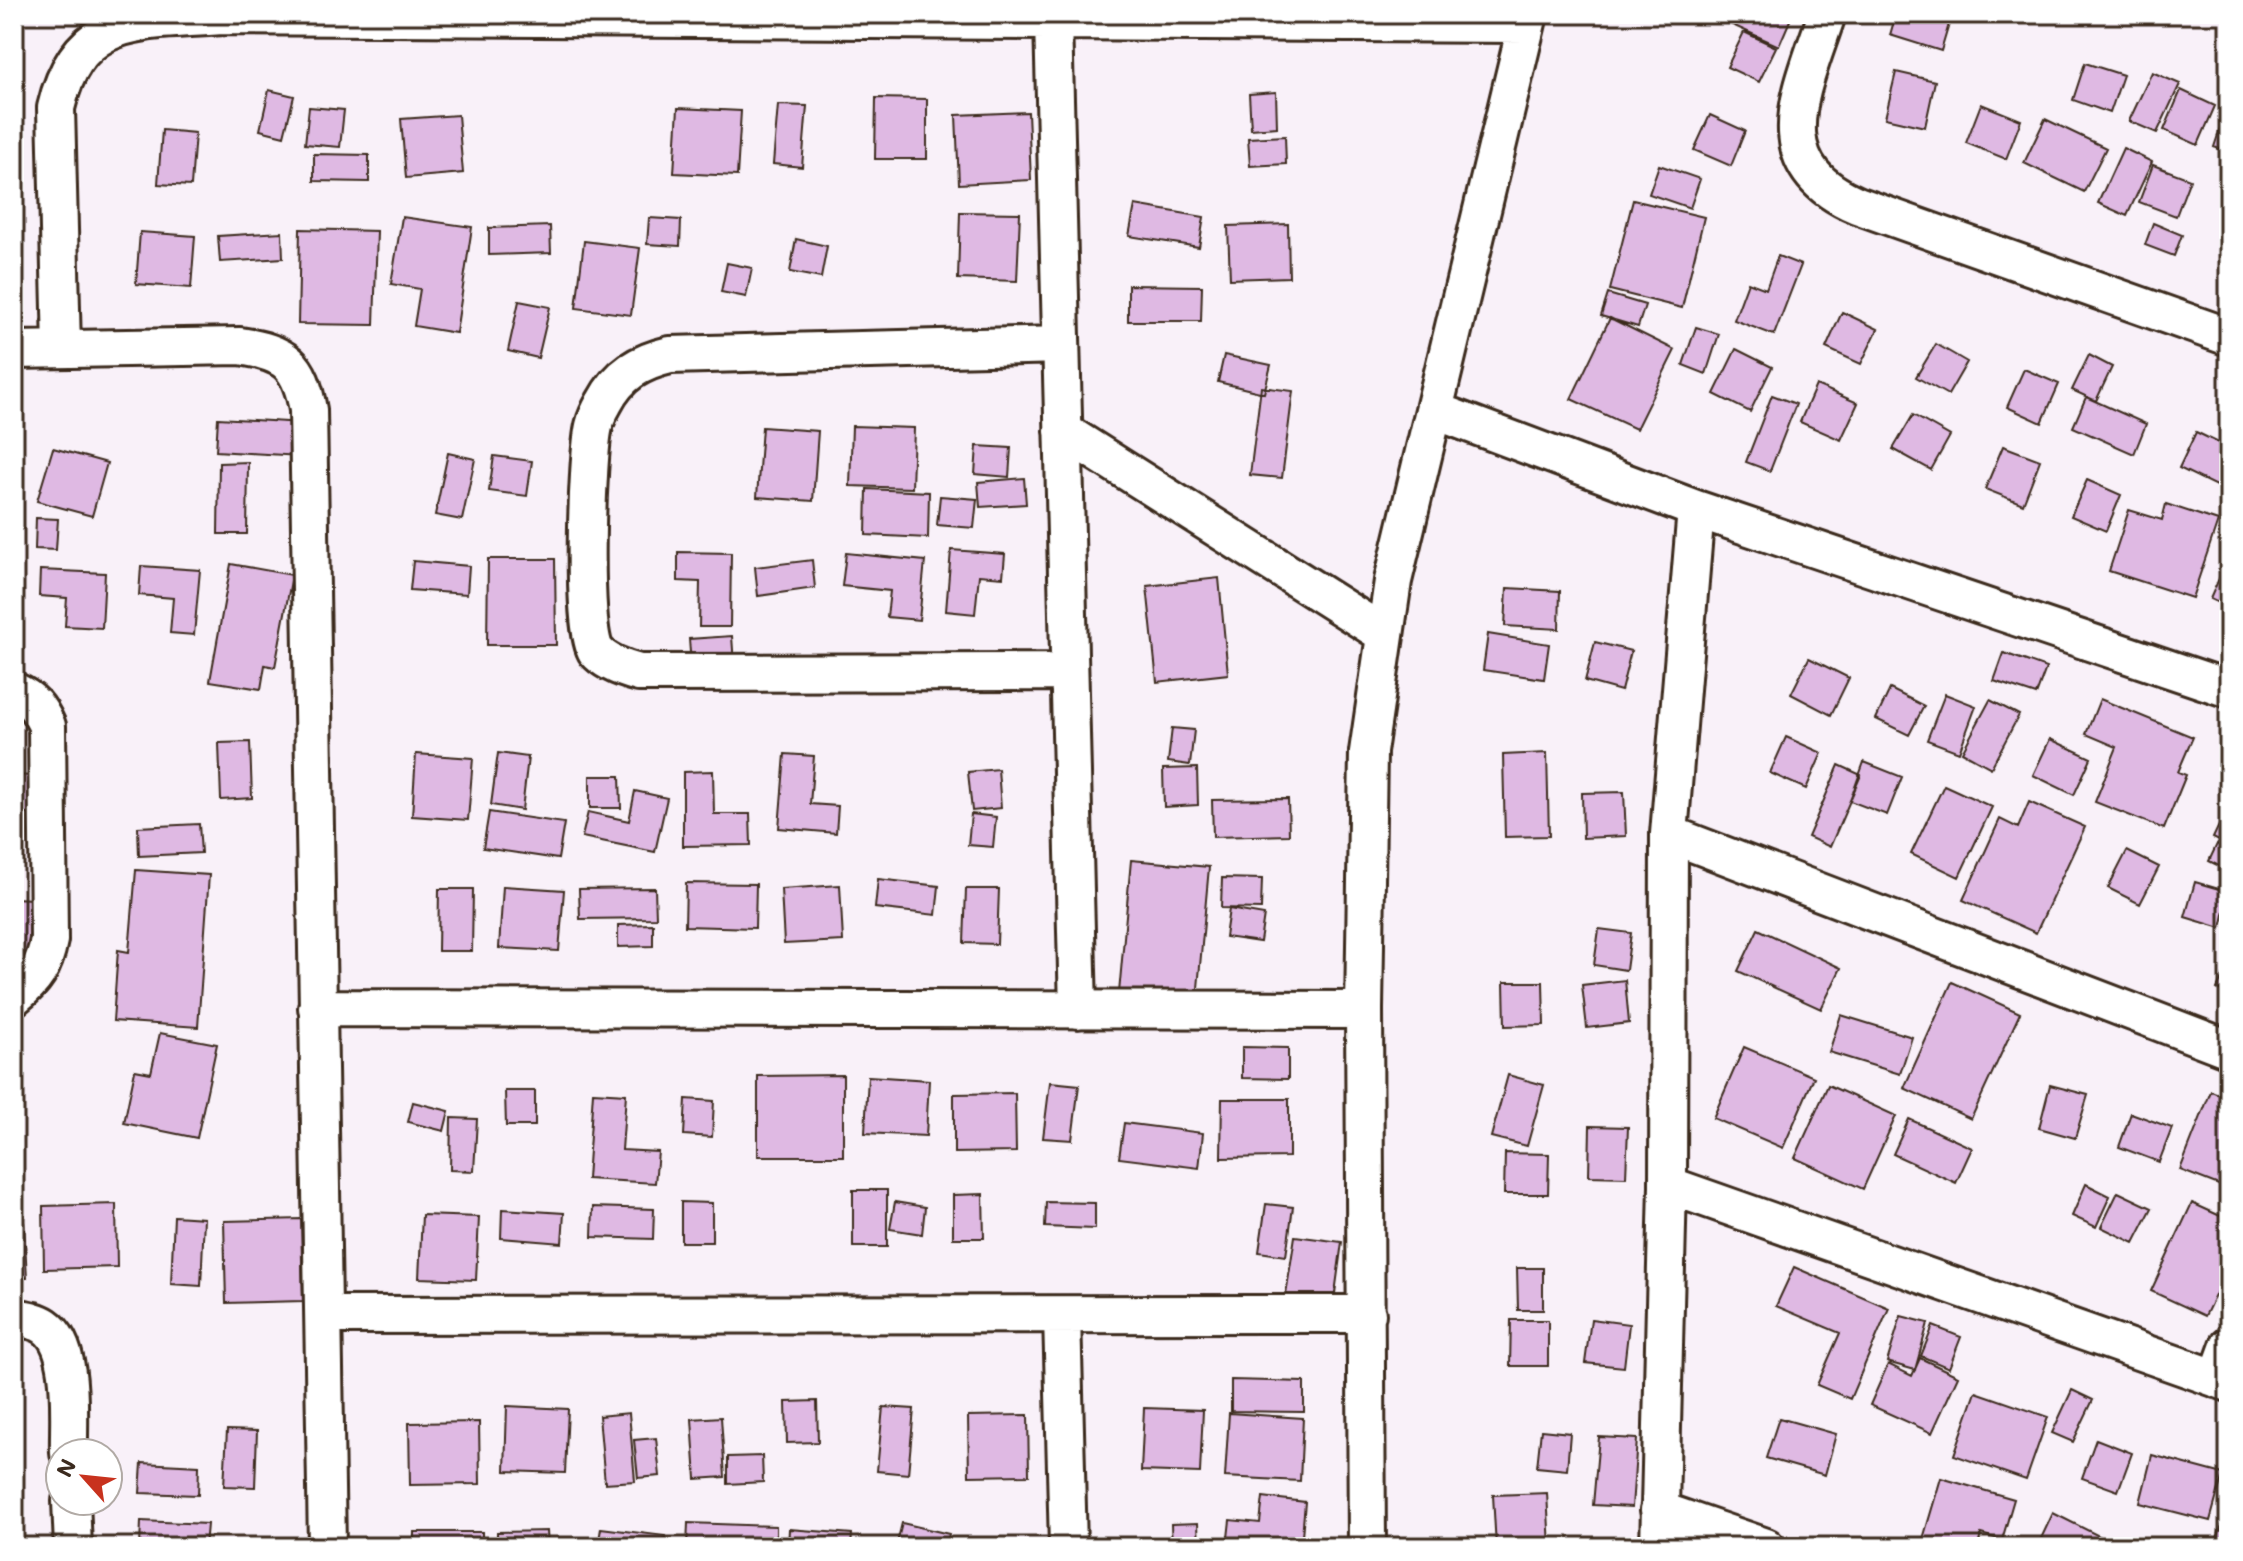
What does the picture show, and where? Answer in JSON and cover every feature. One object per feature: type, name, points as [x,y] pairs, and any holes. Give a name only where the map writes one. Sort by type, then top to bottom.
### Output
[{"type":"street","points":[[1827,14],[1796,113],[1795,132],[1807,167],[1819,182],[1839,197],[1857,205],[2229,337]]},
{"type":"street","points":[[62,349],[54,139],[62,81],[76,56],[109,30],[134,23],[222,15],[1053,20],[1528,19],[1393,581],[1368,752],[1364,1010],[1367,1547]]},
{"type":"street","points":[[1053,20],[1078,1010]]},
{"type":"street","points":[[1061,345],[670,355],[635,366],[617,382],[594,426],[586,589],[589,637],[596,652],[619,667],[639,673],[1068,672]]},
{"type":"street","points":[[14,350],[240,346],[267,350],[283,357],[295,368],[304,386],[308,410],[327,1547]]},
{"type":"street","points":[[1436,411],[1696,509],[2229,689]]},
{"type":"street","points":[[1063,431],[1384,634]]},
{"type":"street","points":[[1659,1547],[1668,1185],[1669,834],[1696,509]]},
{"type":"street","points":[[14,691],[27,697],[39,709],[47,726],[49,940],[45,964],[32,983],[14,997]]},
{"type":"street","points":[[1669,834],[2229,1049]]},
{"type":"street","points":[[317,1008],[1364,1010]]},
{"type":"street","points":[[1668,1185],[2225,1369]]},
{"type":"street","points":[[325,1315],[1367,1314]]},
{"type":"street","points":[[1062,1315],[1068,1547]]},
{"type":"street","points":[[14,1317],[45,1326],[58,1340],[66,1357],[68,1437]]},
{"type":"street","points":[[1659,1510],[1766,1547]]},
{"type":"street","points":[[72,1517],[73,1547]]},
{"type":"building","points":[[1708,14],[1783,14],[1791,18],[1779,46]]},
{"type":"building","points":[[1896,14],[1952,14],[1941,51],[1890,35]]},
{"type":"building","points":[[1744,32],[1776,47],[1759,82],[1727,67]]},
{"type":"building","points":[[2085,63],[2123,75],[2110,113],[2073,100]]},
{"type":"building","points":[[1896,72],[1935,81],[1925,127],[1885,118]]},
{"type":"building","points":[[2152,72],[2180,84],[2157,133],[2129,121]]},
{"type":"building","points":[[269,90],[294,96],[284,136],[260,130]]},
{"type":"building","points":[[2181,90],[2215,106],[2198,145],[2164,130]]},
{"type":"building","points":[[14,92],[17,92],[18,132],[14,132]]},
{"type":"building","points":[[1276,92],[1277,127],[1251,129],[1249,94]]},
{"type":"building","points":[[876,98],[927,99],[927,159],[875,159]]},
{"type":"building","points":[[2229,102],[2229,152],[2214,147]]},
{"type":"building","points":[[1981,104],[2021,120],[2006,159],[1966,143]]},
{"type":"building","points":[[778,105],[807,106],[802,167],[773,164]]},
{"type":"building","points":[[309,107],[344,110],[340,147],[305,144]]},
{"type":"building","points":[[678,108],[741,111],[737,176],[674,173]]},
{"type":"building","points":[[1028,112],[1031,180],[959,184],[956,115]]},
{"type":"building","points":[[458,115],[463,173],[406,178],[401,119]]},
{"type":"building","points":[[1710,115],[1745,131],[1731,166],[1694,150]]},
{"type":"building","points":[[2045,119],[2106,148],[2084,192],[2024,163]]},
{"type":"building","points":[[162,130],[195,133],[191,186],[158,184]]},
{"type":"building","points":[[1285,136],[1286,164],[1250,166],[1248,138]]},
{"type":"building","points":[[2123,148],[2152,162],[2127,216],[2098,203]]},
{"type":"building","points":[[314,154],[369,155],[369,182],[314,181]]},
{"type":"building","points":[[1659,165],[1700,179],[1690,208],[1649,194]]},
{"type":"building","points":[[2153,165],[2190,179],[2176,216],[2139,202]]},
{"type":"building","points":[[1633,200],[1704,217],[1682,308],[1610,290]]},
{"type":"building","points":[[1135,205],[1204,217],[1199,247],[1129,236]]},
{"type":"building","points":[[2229,207],[2229,235],[2219,231]]},
{"type":"building","points":[[960,212],[1020,213],[1017,281],[958,279]]},
{"type":"building","points":[[402,217],[472,227],[456,333],[414,326],[420,289],[391,284]]},
{"type":"building","points":[[649,218],[681,220],[680,246],[647,244]]},
{"type":"building","points":[[2153,223],[2182,235],[2174,256],[2145,245]]},
{"type":"building","points":[[1288,224],[1289,277],[1230,279],[1228,226]]},
{"type":"building","points":[[550,226],[551,253],[489,255],[489,228]]},
{"type":"building","points":[[300,229],[377,231],[374,325],[298,324]]},
{"type":"building","points":[[140,232],[195,236],[191,288],[136,284]]},
{"type":"building","points":[[282,232],[283,258],[220,262],[218,236]]},
{"type":"building","points":[[796,239],[827,246],[821,278],[790,272]]},
{"type":"building","points":[[584,241],[640,248],[631,315],[576,308]]},
{"type":"building","points":[[1778,256],[1801,265],[1774,335],[1734,320],[1748,282],[1766,289]]},
{"type":"building","points":[[727,263],[752,268],[746,297],[721,292]]},
{"type":"building","points":[[1128,285],[1202,286],[1201,321],[1128,321]]},
{"type":"building","points":[[1608,294],[1645,305],[1638,327],[1601,316]]},
{"type":"building","points":[[519,301],[550,307],[538,358],[508,351]]},
{"type":"building","points":[[1842,312],[1878,329],[1861,364],[1826,348]]},
{"type":"building","points":[[1610,318],[1675,350],[1636,429],[1571,399]]},
{"type":"building","points":[[1696,327],[1719,334],[1706,374],[1683,365]]},
{"type":"building","points":[[1936,344],[1967,362],[1948,395],[1916,377]]},
{"type":"building","points":[[1736,349],[1772,367],[1750,412],[1714,394]]},
{"type":"building","points":[[1224,355],[1271,365],[1264,393],[1218,382]]},
{"type":"building","points":[[2089,355],[2112,367],[2096,401],[2072,390]]},
{"type":"building","points":[[2024,369],[2059,384],[2042,423],[2007,407]]},
{"type":"building","points":[[1816,385],[1858,403],[1841,440],[1800,422]]},
{"type":"building","points":[[1261,387],[1293,391],[1282,478],[1250,475]]},
{"type":"building","points":[[1772,395],[1796,404],[1770,471],[1746,462]]},
{"type":"building","points":[[2086,397],[2146,424],[2134,454],[2073,427]]},
{"type":"building","points":[[1913,415],[1950,436],[1931,470],[1893,449]]},
{"type":"building","points":[[218,418],[303,423],[301,456],[216,451]]},
{"type":"building","points":[[852,426],[914,428],[912,488],[850,486]]},
{"type":"building","points":[[762,427],[818,431],[813,501],[757,497]]},
{"type":"building","points":[[2196,432],[2229,448],[2229,469],[2220,488],[2179,468]]},
{"type":"building","points":[[977,446],[1011,448],[1009,477],[975,474]]},
{"type":"building","points":[[2003,446],[2040,460],[2023,504],[1985,489]]},
{"type":"building","points":[[53,448],[107,463],[92,516],[37,501]]},
{"type":"building","points":[[448,453],[475,459],[462,520],[435,515]]},
{"type":"building","points":[[494,456],[532,461],[527,496],[489,491]]},
{"type":"building","points":[[248,462],[247,534],[218,534],[219,463]]},
{"type":"building","points":[[1024,478],[1026,504],[980,507],[978,482]]},
{"type":"building","points":[[2087,480],[2121,495],[2106,531],[2071,516]]},
{"type":"building","points":[[867,489],[929,492],[928,538],[866,535]]},
{"type":"building","points":[[940,496],[977,499],[974,528],[937,525]]},
{"type":"building","points":[[2166,504],[2218,521],[2192,598],[2109,571],[2129,510],[2162,520]]},
{"type":"building","points":[[36,518],[58,519],[56,550],[35,549]]},
{"type":"building","points":[[951,550],[1005,554],[1003,577],[979,575],[975,614],[946,611]]},
{"type":"building","points":[[678,552],[731,553],[730,627],[699,627],[700,582],[678,581]]},
{"type":"building","points":[[846,553],[925,561],[919,620],[887,617],[890,591],[842,586]]},
{"type":"building","points":[[488,559],[555,559],[556,645],[487,645]]},
{"type":"building","points":[[812,560],[815,588],[758,596],[755,567]]},
{"type":"building","points":[[413,561],[469,566],[467,594],[410,590]]},
{"type":"building","points":[[231,564],[292,575],[275,667],[265,665],[261,689],[210,681]]},
{"type":"building","points":[[141,566],[200,570],[194,635],[170,633],[173,598],[139,595]]},
{"type":"building","points":[[40,570],[105,573],[102,628],[65,626],[67,598],[39,596]]},
{"type":"building","points":[[14,573],[19,573],[15,635],[14,635]]},
{"type":"building","points":[[2221,574],[2229,578],[2227,607],[2210,599]]},
{"type":"building","points":[[1219,578],[1228,674],[1157,682],[1147,586]]},
{"type":"building","points":[[1507,588],[1560,591],[1559,629],[1505,626]]},
{"type":"building","points":[[1488,634],[1549,644],[1544,679],[1483,670]]},
{"type":"building","points":[[732,636],[734,664],[691,666],[689,639]]},
{"type":"building","points":[[1595,642],[1631,651],[1621,691],[1585,681]]},
{"type":"building","points":[[2004,653],[2046,668],[2036,695],[1994,681]]},
{"type":"building","points":[[1809,658],[1849,678],[1831,715],[1791,694]]},
{"type":"building","points":[[1890,689],[1924,706],[1909,735],[1876,719]]},
{"type":"building","points":[[1945,694],[1976,706],[1959,752],[1927,740]]},
{"type":"building","points":[[2100,699],[2193,737],[2178,772],[2186,775],[2164,829],[2095,802],[2117,747],[2086,734]]},
{"type":"building","points":[[1990,700],[2019,715],[1991,768],[1962,752]]},
{"type":"building","points":[[1172,728],[1194,730],[1190,765],[1168,762]]},
{"type":"building","points":[[1786,737],[1822,753],[1806,789],[1770,773]]},
{"type":"building","points":[[2050,739],[2091,758],[2074,795],[2033,775]]},
{"type":"building","points":[[250,742],[252,798],[221,800],[219,743]]},
{"type":"building","points":[[498,753],[528,757],[522,810],[491,805]]},
{"type":"building","points":[[1547,753],[1549,836],[1505,837],[1503,755]]},
{"type":"building","points":[[416,754],[473,758],[468,820],[412,816]]},
{"type":"building","points":[[785,754],[814,756],[810,804],[838,806],[836,833],[779,828]]},
{"type":"building","points":[[1864,762],[1902,777],[1887,815],[1850,801]]},
{"type":"building","points":[[1839,765],[1861,775],[1830,847],[1808,837]]},
{"type":"building","points":[[1197,768],[1198,805],[1164,807],[1163,769]]},
{"type":"building","points":[[998,769],[1001,808],[972,811],[968,772]]},
{"type":"building","points":[[713,771],[714,814],[750,814],[751,845],[683,846],[683,772]]},
{"type":"building","points":[[14,775],[33,776],[31,814],[14,813]]},
{"type":"building","points":[[590,776],[620,776],[621,808],[590,808]]},
{"type":"building","points":[[1944,785],[1992,807],[1959,877],[1911,854]]},
{"type":"building","points":[[635,791],[667,798],[655,852],[582,837],[588,812],[629,821]]},
{"type":"building","points":[[1624,792],[1626,836],[1583,838],[1582,793]]},
{"type":"building","points":[[1288,799],[1289,835],[1213,837],[1212,800]]},
{"type":"building","points":[[2029,802],[2085,827],[2036,933],[1963,900],[2000,819],[2018,828]]},
{"type":"building","points":[[2229,804],[2229,846],[2213,838]]},
{"type":"building","points":[[489,812],[564,823],[558,859],[483,848]]},
{"type":"building","points":[[971,814],[996,817],[993,847],[968,845]]},
{"type":"building","points":[[199,824],[201,853],[139,856],[138,827]]},
{"type":"building","points":[[2217,844],[2229,850],[2229,871],[2209,861]]},
{"type":"building","points":[[2127,851],[2159,867],[2140,904],[2108,888]]},
{"type":"building","points":[[1131,860],[1209,867],[1197,999],[1119,993]]},
{"type":"building","points":[[136,870],[209,875],[198,1027],[113,1021],[118,950],[129,952]]},
{"type":"building","points":[[1222,878],[1262,879],[1261,909],[1221,908]]},
{"type":"building","points":[[878,879],[939,886],[936,915],[875,908]]},
{"type":"building","points":[[2195,882],[2229,892],[2221,928],[2185,917]]},
{"type":"building","points":[[686,883],[756,884],[755,928],[685,926]]},
{"type":"building","points":[[840,885],[843,941],[784,944],[781,889]]},
{"type":"building","points":[[503,886],[564,890],[559,951],[499,948]]},
{"type":"building","points":[[655,888],[656,918],[580,919],[579,889]]},
{"type":"building","points":[[439,889],[473,889],[472,951],[438,951]]},
{"type":"building","points":[[966,889],[999,889],[997,944],[964,943]]},
{"type":"building","points":[[14,898],[51,900],[14,982]]},
{"type":"building","points":[[1229,909],[1264,915],[1260,942],[1225,937]]},
{"type":"building","points":[[653,924],[653,946],[618,947],[618,925]]},
{"type":"building","points":[[1599,929],[1631,933],[1626,970],[1594,965]]},
{"type":"building","points":[[1758,929],[1841,968],[1821,1009],[1738,971]]},
{"type":"building","points":[[2229,964],[2229,994],[2217,989]]},
{"type":"building","points":[[1625,980],[1629,1023],[1587,1028],[1582,985]]},
{"type":"building","points":[[1504,982],[1543,982],[1544,1025],[1505,1026]]},
{"type":"building","points":[[1952,982],[2020,1013],[1971,1119],[1904,1088]]},
{"type":"building","points":[[1841,1015],[1912,1037],[1900,1074],[1829,1052]]},
{"type":"building","points":[[160,1033],[217,1044],[197,1138],[124,1123],[135,1070],[151,1073]]},
{"type":"building","points":[[1242,1047],[1288,1048],[1288,1079],[1242,1078]]},
{"type":"building","points":[[1744,1047],[1814,1077],[1783,1148],[1713,1118]]},
{"type":"building","points":[[843,1075],[843,1156],[758,1156],[758,1076]]},
{"type":"building","points":[[1508,1075],[1544,1085],[1527,1146],[1491,1137]]},
{"type":"building","points":[[868,1076],[929,1080],[926,1136],[865,1133]]},
{"type":"building","points":[[1050,1082],[1079,1085],[1072,1140],[1043,1138]]},
{"type":"building","points":[[1828,1085],[1896,1116],[1863,1189],[1795,1158]]},
{"type":"building","points":[[2050,1085],[2088,1095],[2075,1138],[2039,1128]]},
{"type":"building","points":[[505,1091],[535,1091],[535,1126],[506,1126]]},
{"type":"building","points":[[2211,1091],[2229,1098],[2229,1189],[2180,1170]]},
{"type":"building","points":[[593,1092],[626,1094],[622,1150],[658,1152],[655,1183],[587,1179]]},
{"type":"building","points":[[1015,1093],[1016,1152],[954,1153],[954,1094]]},
{"type":"building","points":[[686,1099],[714,1101],[712,1137],[684,1135]]},
{"type":"building","points":[[1222,1099],[1289,1099],[1289,1157],[1221,1158]]},
{"type":"building","points":[[413,1102],[449,1111],[444,1131],[408,1122]]},
{"type":"building","points":[[2131,1113],[2172,1128],[2159,1162],[2119,1147]]},
{"type":"building","points":[[451,1118],[477,1119],[474,1171],[450,1170]]},
{"type":"building","points":[[1909,1119],[1972,1148],[1956,1183],[1893,1154]]},
{"type":"building","points":[[1124,1123],[1203,1133],[1199,1168],[1119,1158]]},
{"type":"building","points":[[1590,1126],[1628,1127],[1626,1177],[1589,1176]]},
{"type":"building","points":[[1505,1153],[1549,1154],[1548,1194],[1504,1194]]},
{"type":"building","points":[[2086,1184],[2110,1196],[2096,1227],[2072,1216]]},
{"type":"building","points":[[853,1190],[887,1190],[887,1247],[853,1247]]},
{"type":"building","points":[[2118,1192],[2152,1208],[2134,1243],[2101,1227]]},
{"type":"building","points":[[983,1194],[984,1238],[953,1238],[953,1195]]},
{"type":"building","points":[[681,1202],[712,1203],[712,1242],[681,1242]]},
{"type":"building","points":[[895,1202],[925,1207],[922,1234],[890,1229]]},
{"type":"building","points":[[1046,1202],[1095,1203],[1095,1229],[1045,1227]]},
{"type":"building","points":[[2192,1203],[2229,1220],[2229,1267],[2205,1316],[2151,1291]]},
{"type":"building","points":[[116,1204],[117,1267],[44,1269],[43,1206]]},
{"type":"building","points":[[1266,1204],[1293,1207],[1286,1256],[1259,1252]]},
{"type":"building","points":[[593,1207],[654,1209],[653,1239],[592,1237]]},
{"type":"building","points":[[502,1209],[564,1213],[562,1243],[501,1238]]},
{"type":"building","points":[[422,1215],[479,1217],[476,1280],[419,1278]]},
{"type":"building","points":[[174,1216],[204,1218],[201,1286],[171,1284]]},
{"type":"building","points":[[301,1219],[303,1301],[226,1303],[224,1221]]},
{"type":"building","points":[[24,1223],[27,1278],[14,1278],[14,1224]]},
{"type":"building","points":[[1295,1236],[1342,1242],[1333,1308],[1285,1301]]},
{"type":"building","points":[[1794,1267],[1889,1308],[1850,1399],[1817,1385],[1840,1333],[1776,1306]]},
{"type":"building","points":[[1517,1268],[1543,1268],[1543,1310],[1518,1310]]},
{"type":"building","points":[[1901,1316],[1928,1323],[1915,1370],[1887,1362]]},
{"type":"building","points":[[1591,1319],[1629,1324],[1624,1367],[1585,1363]]},
{"type":"building","points":[[1511,1320],[1548,1320],[1548,1366],[1510,1366]]},
{"type":"building","points":[[1933,1326],[1961,1337],[1949,1368],[1921,1356]]},
{"type":"building","points":[[1920,1358],[1958,1376],[1932,1433],[1870,1405],[1888,1364],[1912,1376]]},
{"type":"building","points":[[1231,1380],[1304,1382],[1304,1412],[1231,1411]]},
{"type":"building","points":[[2072,1390],[2093,1400],[2073,1442],[2052,1433]]},
{"type":"building","points":[[1976,1392],[2048,1417],[2026,1480],[1954,1455]]},
{"type":"building","points":[[817,1401],[818,1442],[787,1443],[786,1402]]},
{"type":"building","points":[[507,1406],[568,1409],[565,1473],[505,1471]]},
{"type":"building","points":[[883,1407],[914,1409],[908,1474],[877,1471]]},
{"type":"building","points":[[1144,1408],[1203,1410],[1200,1473],[1141,1471]]},
{"type":"building","points":[[629,1413],[635,1481],[605,1483],[599,1416]]},
{"type":"building","points":[[1229,1413],[1303,1418],[1300,1481],[1225,1477]]},
{"type":"building","points":[[1028,1415],[1029,1475],[969,1476],[968,1416]]},
{"type":"building","points":[[721,1417],[725,1477],[696,1479],[692,1419]]},
{"type":"building","points":[[1779,1418],[1836,1434],[1825,1475],[1766,1458]]},
{"type":"building","points":[[479,1422],[480,1484],[410,1485],[409,1423]]},
{"type":"building","points":[[227,1430],[257,1431],[255,1487],[224,1486]]},
{"type":"building","points":[[1541,1430],[1570,1433],[1567,1470],[1537,1467]]},
{"type":"building","points":[[1599,1437],[1637,1439],[1632,1507],[1593,1505]]},
{"type":"building","points":[[656,1438],[660,1476],[638,1478],[634,1440]]},
{"type":"building","points":[[2096,1439],[2132,1453],[2118,1491],[2082,1478]]},
{"type":"building","points":[[2152,1455],[2223,1474],[2210,1521],[2140,1503]]},
{"type":"building","points":[[762,1456],[763,1482],[728,1484],[728,1457]]},
{"type":"building","points":[[142,1463],[199,1466],[198,1495],[140,1493]]},
{"type":"building","points":[[1941,1478],[2014,1499],[2002,1540],[1981,1534],[1978,1547],[1948,1547],[1923,1539]]},
{"type":"building","points":[[1547,1493],[1550,1547],[1496,1547],[1493,1495]]},
{"type":"building","points":[[1263,1497],[1305,1502],[1301,1547],[1227,1547],[1230,1520],[1260,1523]]},
{"type":"building","points":[[2229,1506],[2229,1546],[2216,1541]]},
{"type":"building","points":[[2053,1513],[2109,1541],[2106,1547],[2037,1547]]},
{"type":"building","points":[[141,1521],[207,1524],[205,1547],[140,1547]]},
{"type":"building","points":[[688,1523],[776,1526],[776,1547],[687,1547]]},
{"type":"building","points":[[902,1523],[949,1534],[946,1547],[896,1547]]},
{"type":"building","points":[[1198,1523],[1199,1547],[1172,1547],[1171,1524]]},
{"type":"building","points":[[601,1528],[665,1536],[663,1547],[598,1547]]},
{"type":"building","points":[[789,1529],[852,1534],[851,1547],[788,1547]]},
{"type":"building","points":[[547,1531],[548,1547],[497,1547],[497,1532]]},
{"type":"building","points":[[414,1532],[482,1532],[482,1547],[414,1547]]},
{"type":"building","points":[[14,1541],[50,1541],[49,1547],[14,1547]]}]
